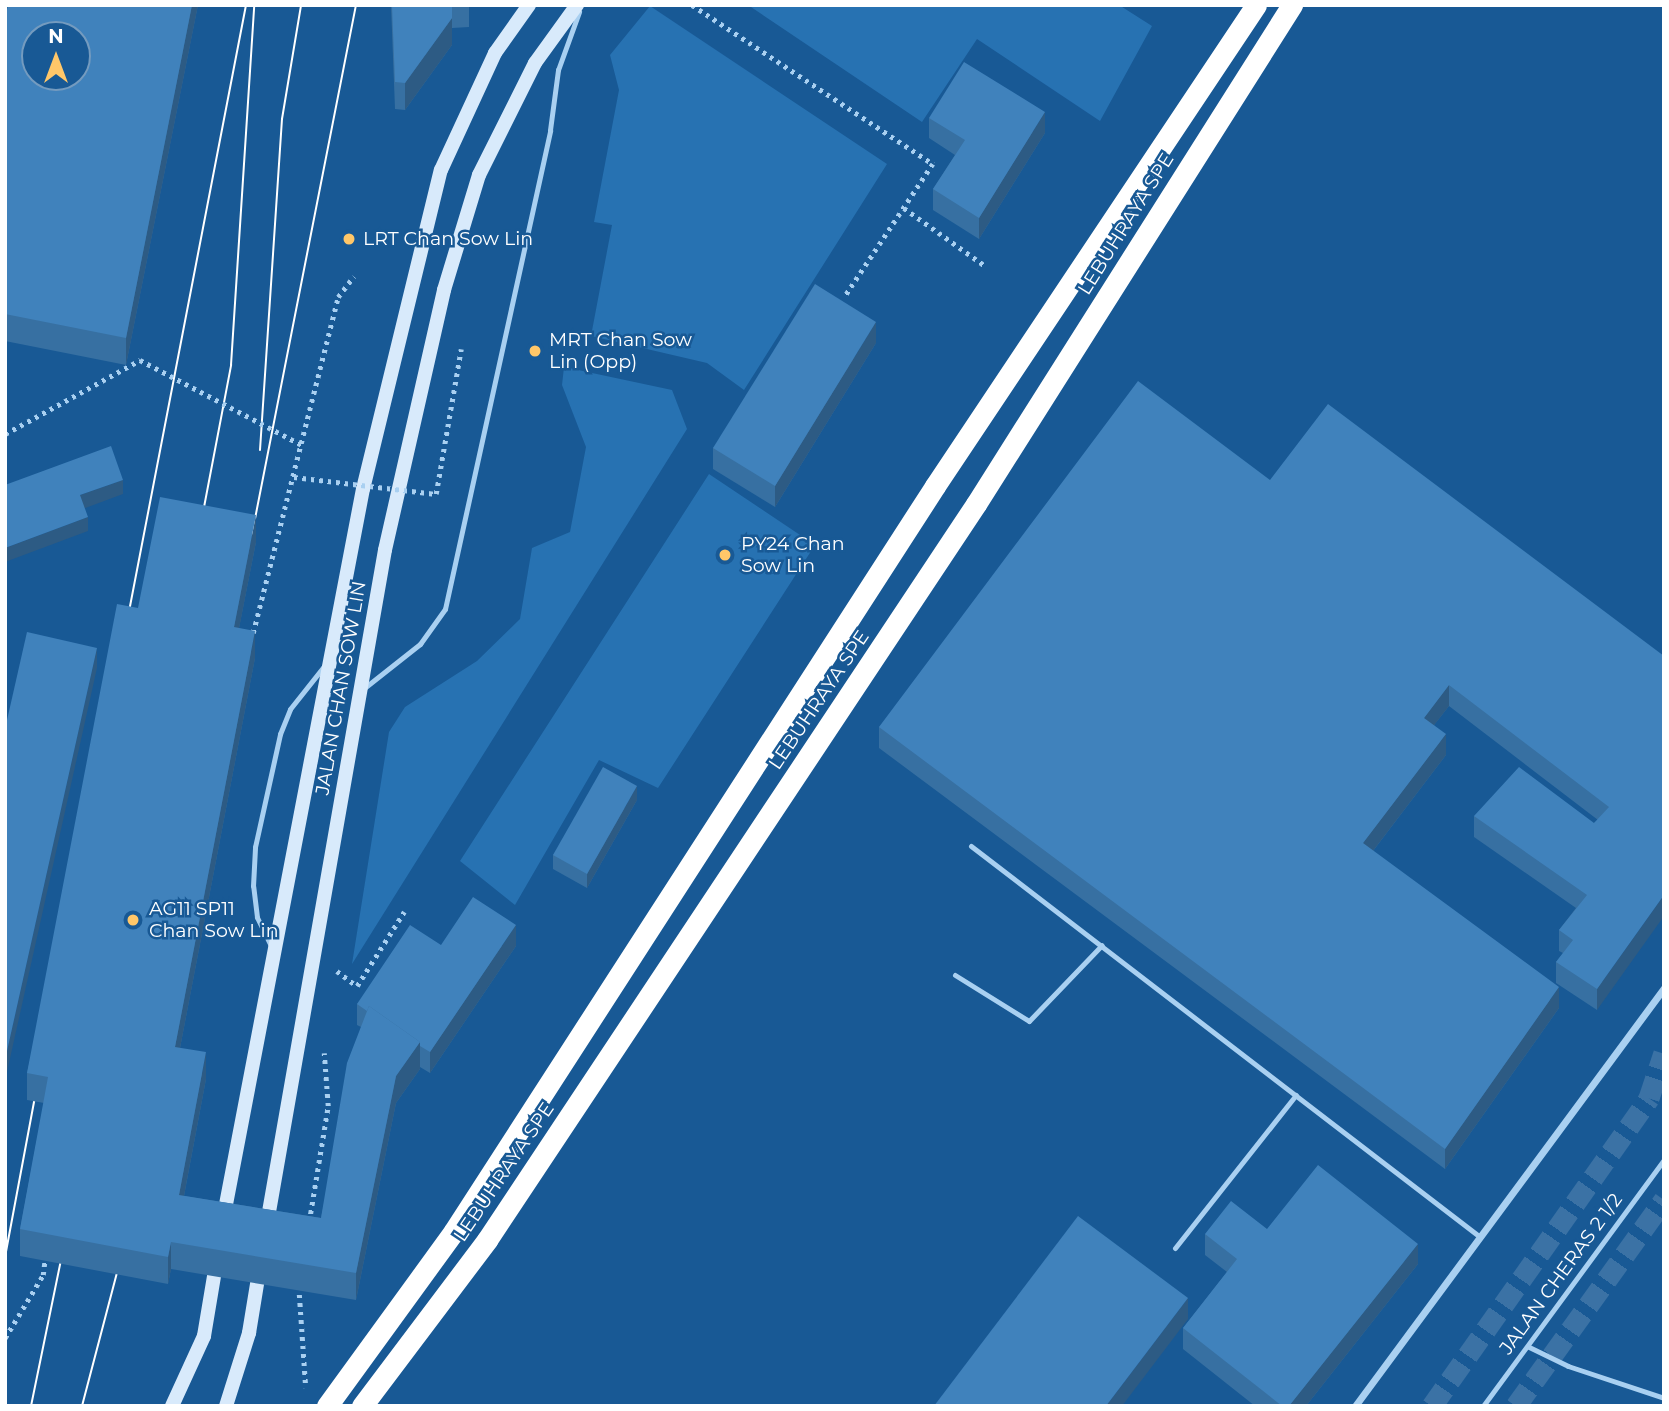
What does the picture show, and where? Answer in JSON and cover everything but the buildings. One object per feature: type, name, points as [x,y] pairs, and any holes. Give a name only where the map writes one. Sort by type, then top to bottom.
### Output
[{"type":"highway","name":"LEBUHRAYA SPE","points":[[327,1406],[454,1231],[943,474],[1256,5]]},
{"type":"highway","name":"LEBUHRAYA SPE","points":[[362,1406],[487,1240],[976,504],[1292,5]]},
{"type":"street","name":"JALAN CHAN SOW LIN","points":[[172,1406],[204,1336],[220,1238],[363,489],[441,170],[495,53],[528,5]]},
{"type":"street","name":"JALAN CHAN SOW LIN","points":[[226,1406],[249,1333],[386,550],[444,289],[479,175],[535,63],[579,5]]},
{"type":"street","points":[[1355,1406],[1664,988]]},
{"type":"lane","points":[[360,692],[420,644],[445,609],[550,130],[558,70],[579,5]]},
{"type":"lane","points":[[274,952],[257,918],[253,886],[255,847],[280,734],[290,709],[330,660]]},
{"type":"lane","points":[[971,846],[1480,1237]]},
{"type":"lane","points":[[955,975],[1029,1021],[1102,945]]},
{"type":"lane","points":[[1175,1248],[1296,1095]]},
{"type":"lane","name":"JALAN CHERAS 2 1/2","points":[[1483,1406],[1664,1160]]},
{"type":"lane","points":[[1528,1347],[1567,1366],[1664,1398]]},
{"type":"path","points":[[692,5],[933,164],[846,295]]},
{"type":"path","points":[[904,208],[984,265]]},
{"type":"path","points":[[250,643],[338,297],[354,276]]},
{"type":"path","points":[[294,477],[436,494],[461,349]]},
{"type":"path","points":[[5,434],[140,360],[302,445]]},
{"type":"path","points":[[330,967],[357,986],[404,912]]},
{"type":"path","points":[[309,1226],[328,1106],[323,1045]]},
{"type":"path","points":[[5,1338],[43,1275],[47,1248]]},
{"type":"path","points":[[307,1396],[297,1278],[308,1280]]},
{"type":"shaded area","points":[[748,5],[1119,5],[1152,26],[1100,121],[977,39],[922,122]]},
{"type":"shaded area","points":[[650,6],[887,164],[744,390],[707,363],[591,336],[612,225],[594,222],[619,90],[610,55]]},
{"type":"shaded area","points":[[564,367],[672,390],[687,429],[352,964],[389,732],[405,707],[477,661],[520,619],[532,548],[570,532],[586,447],[562,385]]},
{"type":"shaded area","points":[[709,474],[815,545],[658,788],[599,760],[515,905],[460,861]]},
{"type":"tunnel","points":[[1432,1406],[1649,1098],[1664,1053]]},
{"type":"tunnel","points":[[1516,1406],[1664,1200]]},
{"type":"tram line","points":[[126,627],[246,5]]},
{"type":"tram line","points":[[201,523],[231,365],[254,5]]},
{"type":"tram line","points":[[260,450],[282,119],[301,5]]},
{"type":"tram line","points":[[252,534],[356,5]]},
{"type":"tram line","points":[[5,1257],[38,1081]]},
{"type":"tram line","points":[[31,1406],[64,1245]]},
{"type":"tram line","points":[[82,1406],[121,1257]]},
{"type":"place","name":"LRT Chan Sow Lin","points":[[349,239]]},
{"type":"place","name":"MRT Chan Sow Lin (Opp)","points":[[535,351]]},
{"type":"place","name":"PY24 Chan Sow Lin","points":[[725,555]]},
{"type":"place","name":"AG11 SP11 Chan Sow Lin","points":[[133,920]]}]
